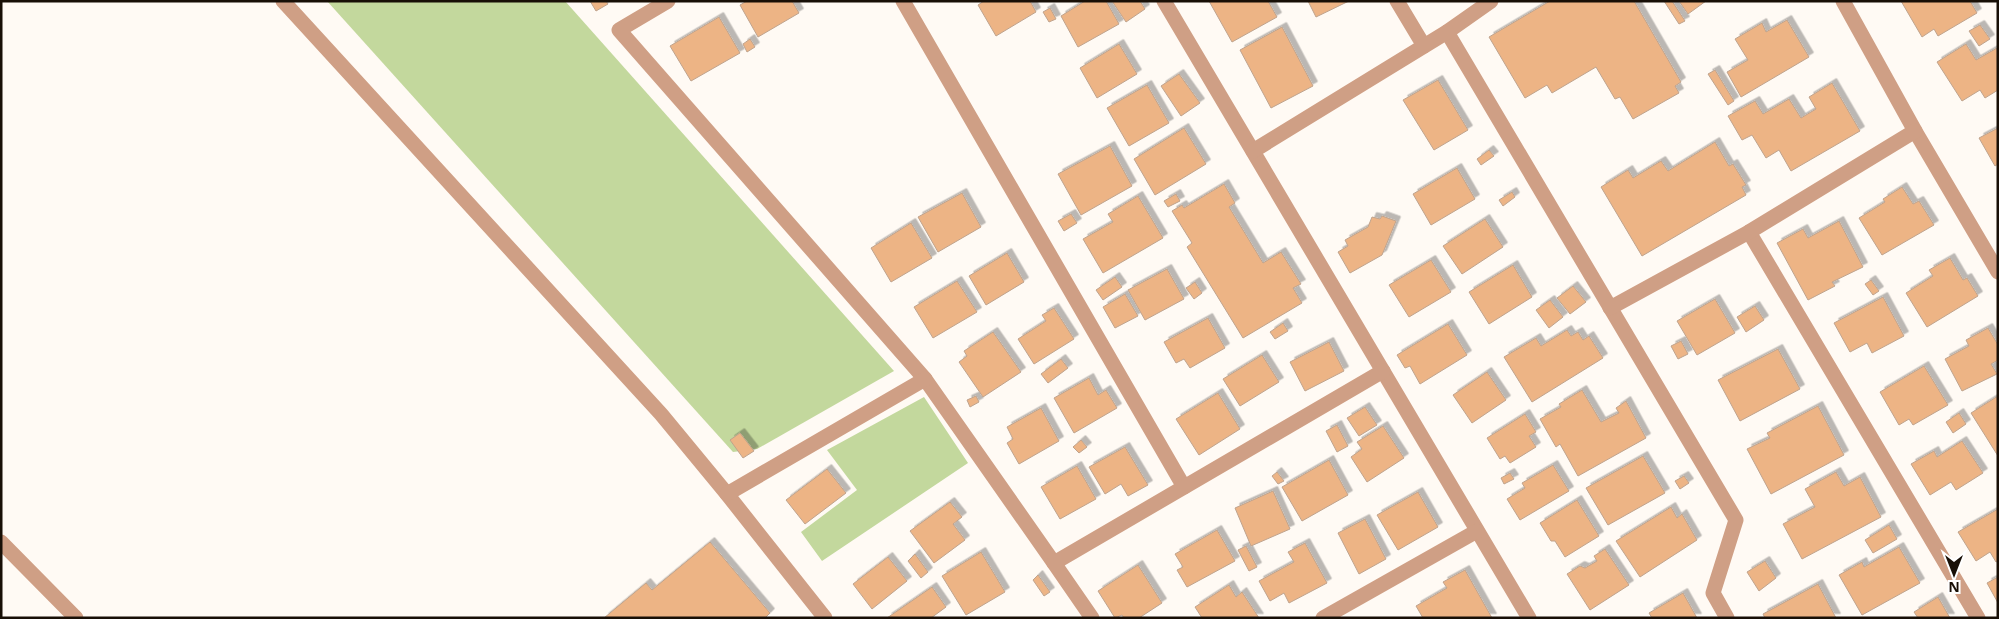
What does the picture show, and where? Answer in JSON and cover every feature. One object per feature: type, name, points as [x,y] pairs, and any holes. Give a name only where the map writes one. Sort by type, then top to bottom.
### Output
[{"type":"street","points":[[284,1],[661,414],[825,618]]},
{"type":"street","points":[[668,1],[619,30],[925,379],[1092,618]]},
{"type":"street","points":[[903,1],[1184,488]]},
{"type":"street","points":[[1164,1],[1529,618]]},
{"type":"street","points":[[1397,1],[1424,46]]},
{"type":"street","points":[[1252,151],[1447,32],[1491,1]]},
{"type":"street","points":[[1843,1],[1915,131],[1998,272]]},
{"type":"street","points":[[1447,32],[1736,520],[1713,593],[1727,618]]},
{"type":"street","points":[[1610,308],[1748,232],[1915,131]]},
{"type":"street","points":[[1748,232],[1978,618]]},
{"type":"street","points":[[1054,563],[1383,371]]},
{"type":"street","points":[[727,494],[925,379]]},
{"type":"street","points":[[1323,618],[1477,531]]},
{"type":"street","points":[[1,542],[76,618]]},
{"type":"green space","points":[[327,1],[565,1],[894,371],[757,449],[733,452]]},
{"type":"green space","points":[[924,397],[968,463],[822,561],[801,532],[857,490],[827,450]]},
{"type":"building","points":[[590,1],[606,1],[608,4],[596,11]]},
{"type":"building","points":[[747,1],[792,1],[799,13],[758,37],[740,5]]},
{"type":"building","points":[[984,1],[1030,1],[1036,12],[996,36],[978,5]]},
{"type":"building","points":[[1085,1],[1106,1],[1119,24],[1078,47],[1061,16]]},
{"type":"building","points":[[1112,1],[1140,1],[1145,9],[1126,22]]},
{"type":"building","points":[[1209,1],[1268,1],[1277,17],[1232,42]]},
{"type":"building","points":[[1308,1],[1349,1],[1316,17]]},
{"type":"building","points":[[1550,1],[1634,1],[1681,82],[1675,86],[1679,93],[1633,119],[1620,97],[1615,99],[1596,67],[1552,93],[1547,85],[1525,98],[1489,37]]},
{"type":"building","points":[[1664,1],[1672,1],[1685,21],[1679,24]]},
{"type":"building","points":[[1679,1],[1706,1],[1688,14]]},
{"type":"building","points":[[1901,1],[1970,1],[1977,13],[1938,36],[1934,29],[1922,37]]},
{"type":"building","points":[[1050,8],[1056,19],[1049,22],[1043,12]]},
{"type":"building","points":[[719,17],[740,53],[691,81],[670,46]]},
{"type":"building","points":[[1787,20],[1809,57],[1741,97],[1727,72],[1748,60],[1735,39],[1762,23],[1766,32]]},
{"type":"building","points":[[1980,25],[1990,39],[1979,46],[1969,31]]},
{"type":"building","points":[[1282,27],[1313,86],[1271,108],[1240,50]]},
{"type":"building","points":[[750,39],[755,47],[747,52],[743,44]]},
{"type":"building","points":[[1119,44],[1137,74],[1097,98],[1080,68]]},
{"type":"building","points":[[1966,44],[1976,60],[1997,48],[1998,90],[1985,98],[1980,90],[1962,101],[1937,62]]},
{"type":"building","points":[[1715,70],[1734,101],[1728,105],[1708,74]]},
{"type":"building","points":[[1179,74],[1200,103],[1181,116],[1161,86]]},
{"type":"building","points":[[1438,80],[1468,130],[1434,150],[1403,100]]},
{"type":"building","points":[[1832,83],[1860,131],[1791,171],[1779,150],[1766,158],[1752,135],[1742,140],[1728,116],[1755,101],[1763,114],[1789,99],[1801,118],[1816,109],[1809,97]]},
{"type":"building","points":[[1147,85],[1169,123],[1129,146],[1107,108]]},
{"type":"building","points":[[1184,128],[1206,164],[1155,195],[1134,159]]},
{"type":"building","points":[[1998,128],[1998,164],[1995,166],[1979,138]]},
{"type":"building","points":[[1715,142],[1729,166],[1733,164],[1746,185],[1742,187],[1746,195],[1642,256],[1601,187],[1628,170],[1633,178],[1661,161],[1668,171]]},
{"type":"building","points":[[1110,146],[1132,186],[1081,215],[1058,174]]},
{"type":"building","points":[[1489,150],[1494,156],[1481,165],[1477,159]]},
{"type":"building","points":[[1457,168],[1475,199],[1431,225],[1413,194]]},
{"type":"building","points":[[1224,184],[1235,203],[1229,207],[1263,263],[1281,252],[1301,284],[1293,288],[1302,303],[1243,338],[1187,247],[1192,243],[1172,211],[1182,205],[1184,208]]},
{"type":"building","points":[[1902,187],[1913,204],[1919,201],[1934,225],[1882,255],[1859,218],[1885,202],[1883,199]]},
{"type":"building","points":[[1512,192],[1515,197],[1503,206],[1499,200]]},
{"type":"building","points":[[962,193],[981,227],[938,252],[918,217]]},
{"type":"building","points":[[1176,194],[1180,201],[1168,207],[1164,201]]},
{"type":"building","points":[[1138,196],[1163,238],[1103,273],[1083,239],[1113,222],[1108,214]]},
{"type":"building","points":[[1071,214],[1077,223],[1064,231],[1058,221]]},
{"type":"building","points":[[1382,216],[1396,221],[1382,255],[1350,273],[1338,252],[1348,246],[1345,240],[1368,227],[1372,217],[1380,219]]},
{"type":"building","points":[[1485,219],[1503,247],[1462,274],[1443,246]]},
{"type":"building","points":[[1839,221],[1863,267],[1832,282],[1835,286],[1808,300],[1777,243],[1803,229],[1808,238]]},
{"type":"building","points":[[911,223],[932,258],[891,282],[871,248]]},
{"type":"building","points":[[1007,253],[1024,282],[986,305],[969,276]]},
{"type":"building","points":[[1950,258],[1963,280],[1967,278],[1978,296],[1927,327],[1906,293],[1933,276],[1929,270]]},
{"type":"building","points":[[1431,260],[1451,292],[1409,317],[1389,285]]},
{"type":"building","points":[[1513,265],[1532,297],[1489,324],[1469,292]]},
{"type":"building","points":[[1167,269],[1184,299],[1145,320],[1128,290]]},
{"type":"building","points":[[1115,277],[1122,287],[1103,300],[1096,290]]},
{"type":"building","points":[[1871,280],[1879,291],[1873,295],[1865,284]]},
{"type":"building","points":[[957,281],[977,312],[933,338],[914,307]]},
{"type":"building","points":[[1195,282],[1202,293],[1194,299],[1186,288]]},
{"type":"building","points":[[1573,286],[1586,302],[1570,314],[1557,298]]},
{"type":"building","points":[[1125,294],[1138,316],[1115,328],[1103,307]]},
{"type":"building","points":[[1883,297],[1904,336],[1872,353],[1867,343],[1850,352],[1834,323]]},
{"type":"building","points":[[1715,299],[1735,333],[1697,355],[1677,321]]},
{"type":"building","points":[[1550,300],[1563,317],[1549,328],[1536,310]]},
{"type":"building","points":[[1755,306],[1764,320],[1746,332],[1737,317]]},
{"type":"building","points":[[1054,308],[1074,339],[1034,364],[1018,339],[1046,321],[1042,315]]},
{"type":"building","points":[[1208,318],[1225,348],[1190,368],[1184,359],[1176,363],[1164,342]]},
{"type":"building","points":[[1283,323],[1288,331],[1275,339],[1270,332]]},
{"type":"building","points":[[1448,324],[1467,355],[1420,384],[1410,366],[1405,368],[1397,355]]},
{"type":"building","points":[[1988,328],[1998,345],[1998,360],[1991,364],[1997,374],[1962,391],[1945,359],[1969,346],[1966,340]]},
{"type":"building","points":[[1567,330],[1571,336],[1578,332],[1583,340],[1589,336],[1603,358],[1532,402],[1504,357],[1536,338],[1541,346]]},
{"type":"building","points":[[993,332],[1021,372],[983,397],[959,362],[967,356],[964,351]]},
{"type":"building","points":[[1681,341],[1688,354],[1678,359],[1671,346]]},
{"type":"building","points":[[1329,342],[1344,371],[1305,391],[1290,362]]},
{"type":"building","points":[[1778,349],[1800,389],[1740,421],[1718,380]]},
{"type":"building","points":[[1262,355],[1279,382],[1240,406],[1223,379]]},
{"type":"building","points":[[1061,359],[1068,368],[1048,383],[1041,374]]},
{"type":"building","points":[[1924,366],[1948,405],[1913,425],[1909,419],[1899,425],[1880,392]]},
{"type":"building","points":[[1487,372],[1506,400],[1472,423],[1453,395]]},
{"type":"building","points":[[1089,378],[1098,395],[1106,390],[1117,408],[1074,433],[1054,398]]},
{"type":"building","points":[[1582,390],[1601,422],[1619,413],[1616,408],[1626,401],[1646,438],[1578,476],[1560,444],[1556,447],[1540,419],[1561,407],[1559,404]]},
{"type":"building","points":[[1218,393],[1240,429],[1199,455],[1176,419]]},
{"type":"building","points":[[976,396],[979,402],[970,407],[967,400]]},
{"type":"building","points":[[1998,396],[1998,456],[1971,413]]},
{"type":"building","points":[[1818,406],[1844,455],[1771,494],[1747,449],[1770,438],[1767,433]]},
{"type":"building","points":[[1365,407],[1377,425],[1359,436],[1347,418]]},
{"type":"building","points":[[1041,408],[1059,441],[1019,464],[1007,443],[1013,439],[1007,427]]},
{"type":"building","points":[[1959,413],[1966,424],[1953,433],[1946,422]]},
{"type":"building","points":[[1525,414],[1536,432],[1529,436],[1536,447],[1510,463],[1505,456],[1500,459],[1487,438]]},
{"type":"building","points":[[1337,425],[1348,446],[1337,452],[1326,431]]},
{"type":"building","points":[[1383,426],[1404,458],[1367,482],[1351,457],[1362,449],[1357,442]]},
{"type":"building","points":[[740,433],[754,451],[743,458],[730,440]]},
{"type":"building","points":[[1081,440],[1087,447],[1079,453],[1073,447]]},
{"type":"building","points":[[1962,441],[1983,473],[1956,490],[1951,482],[1930,495],[1911,464],[1934,451],[1937,457]]},
{"type":"building","points":[[1125,447],[1148,485],[1128,496],[1121,484],[1105,494],[1089,467]]},
{"type":"building","points":[[1643,456],[1665,493],[1608,525],[1586,488]]},
{"type":"building","points":[[1329,460],[1348,495],[1302,521],[1282,487]]},
{"type":"building","points":[[1553,465],[1569,491],[1520,520],[1507,499],[1525,488],[1522,483]]},
{"type":"building","points":[[1077,466],[1096,499],[1060,519],[1041,487]]},
{"type":"building","points":[[827,469],[846,493],[805,524],[786,500]]},
{"type":"building","points":[[1277,472],[1284,481],[1278,484],[1272,476]]},
{"type":"building","points":[[1836,472],[1844,486],[1860,477],[1881,517],[1802,559],[1783,524],[1815,507],[1805,489]]},
{"type":"building","points":[[1510,473],[1514,479],[1504,484],[1501,478]]},
{"type":"building","points":[[1684,476],[1689,483],[1680,489],[1675,481]]},
{"type":"building","points":[[1273,491],[1290,529],[1251,546],[1235,508]]},
{"type":"building","points":[[1418,492],[1438,527],[1398,550],[1377,515]]},
{"type":"building","points":[[1577,500],[1599,536],[1565,557],[1555,541],[1551,541],[1540,523]]},
{"type":"building","points":[[950,502],[962,517],[953,524],[965,540],[934,563],[910,531]]},
{"type":"building","points":[[1671,507],[1677,518],[1682,514],[1697,540],[1640,577],[1616,541]]},
{"type":"building","points":[[1998,509],[1998,561],[1996,562],[1990,552],[1976,561],[1958,532]]},
{"type":"building","points":[[1365,519],[1386,559],[1359,574],[1338,533]]},
{"type":"building","points":[[1889,525],[1897,539],[1873,553],[1865,540]]},
{"type":"building","points":[[1217,530],[1235,561],[1187,587],[1177,570],[1183,567],[1175,554]]},
{"type":"building","points":[[710,542],[770,613],[765,618],[604,618],[646,583],[652,590]]},
{"type":"building","points":[[1305,543],[1327,583],[1289,603],[1284,593],[1270,601],[1259,581],[1294,562],[1288,552]]},
{"type":"building","points":[[1246,546],[1257,567],[1249,571],[1238,550]]},
{"type":"building","points":[[1899,547],[1920,583],[1862,615],[1839,575],[1862,562],[1864,567]]},
{"type":"building","points":[[1605,549],[1629,585],[1590,610],[1567,574],[1580,566],[1585,568],[1597,561],[1594,556]]},
{"type":"building","points":[[981,552],[1005,592],[966,615],[942,576]]},
{"type":"building","points":[[915,554],[928,572],[921,578],[908,561]]},
{"type":"building","points":[[888,557],[907,581],[872,609],[853,584]]},
{"type":"building","points":[[1765,561],[1776,578],[1759,591],[1747,572]]},
{"type":"building","points":[[1138,565],[1162,603],[1139,618],[1124,618],[1122,615],[1115,618],[1098,591]]},
{"type":"building","points":[[1465,570],[1492,618],[1423,618],[1416,606],[1447,588],[1443,582]]},
{"type":"building","points":[[1038,575],[1050,592],[1044,596],[1033,580]]},
{"type":"building","points":[[1998,577],[1998,603],[1987,583]]},
{"type":"building","points":[[1818,584],[1836,618],[1765,618],[1763,614]]},
{"type":"building","points":[[1229,585],[1236,597],[1242,592],[1259,618],[1202,618],[1195,607]]},
{"type":"building","points":[[932,587],[946,607],[931,618],[887,618]]},
{"type":"building","points":[[1683,593],[1697,618],[1652,618],[1649,613]]},
{"type":"building","points":[[1938,597],[1950,618],[1918,618],[1914,612]]}]
